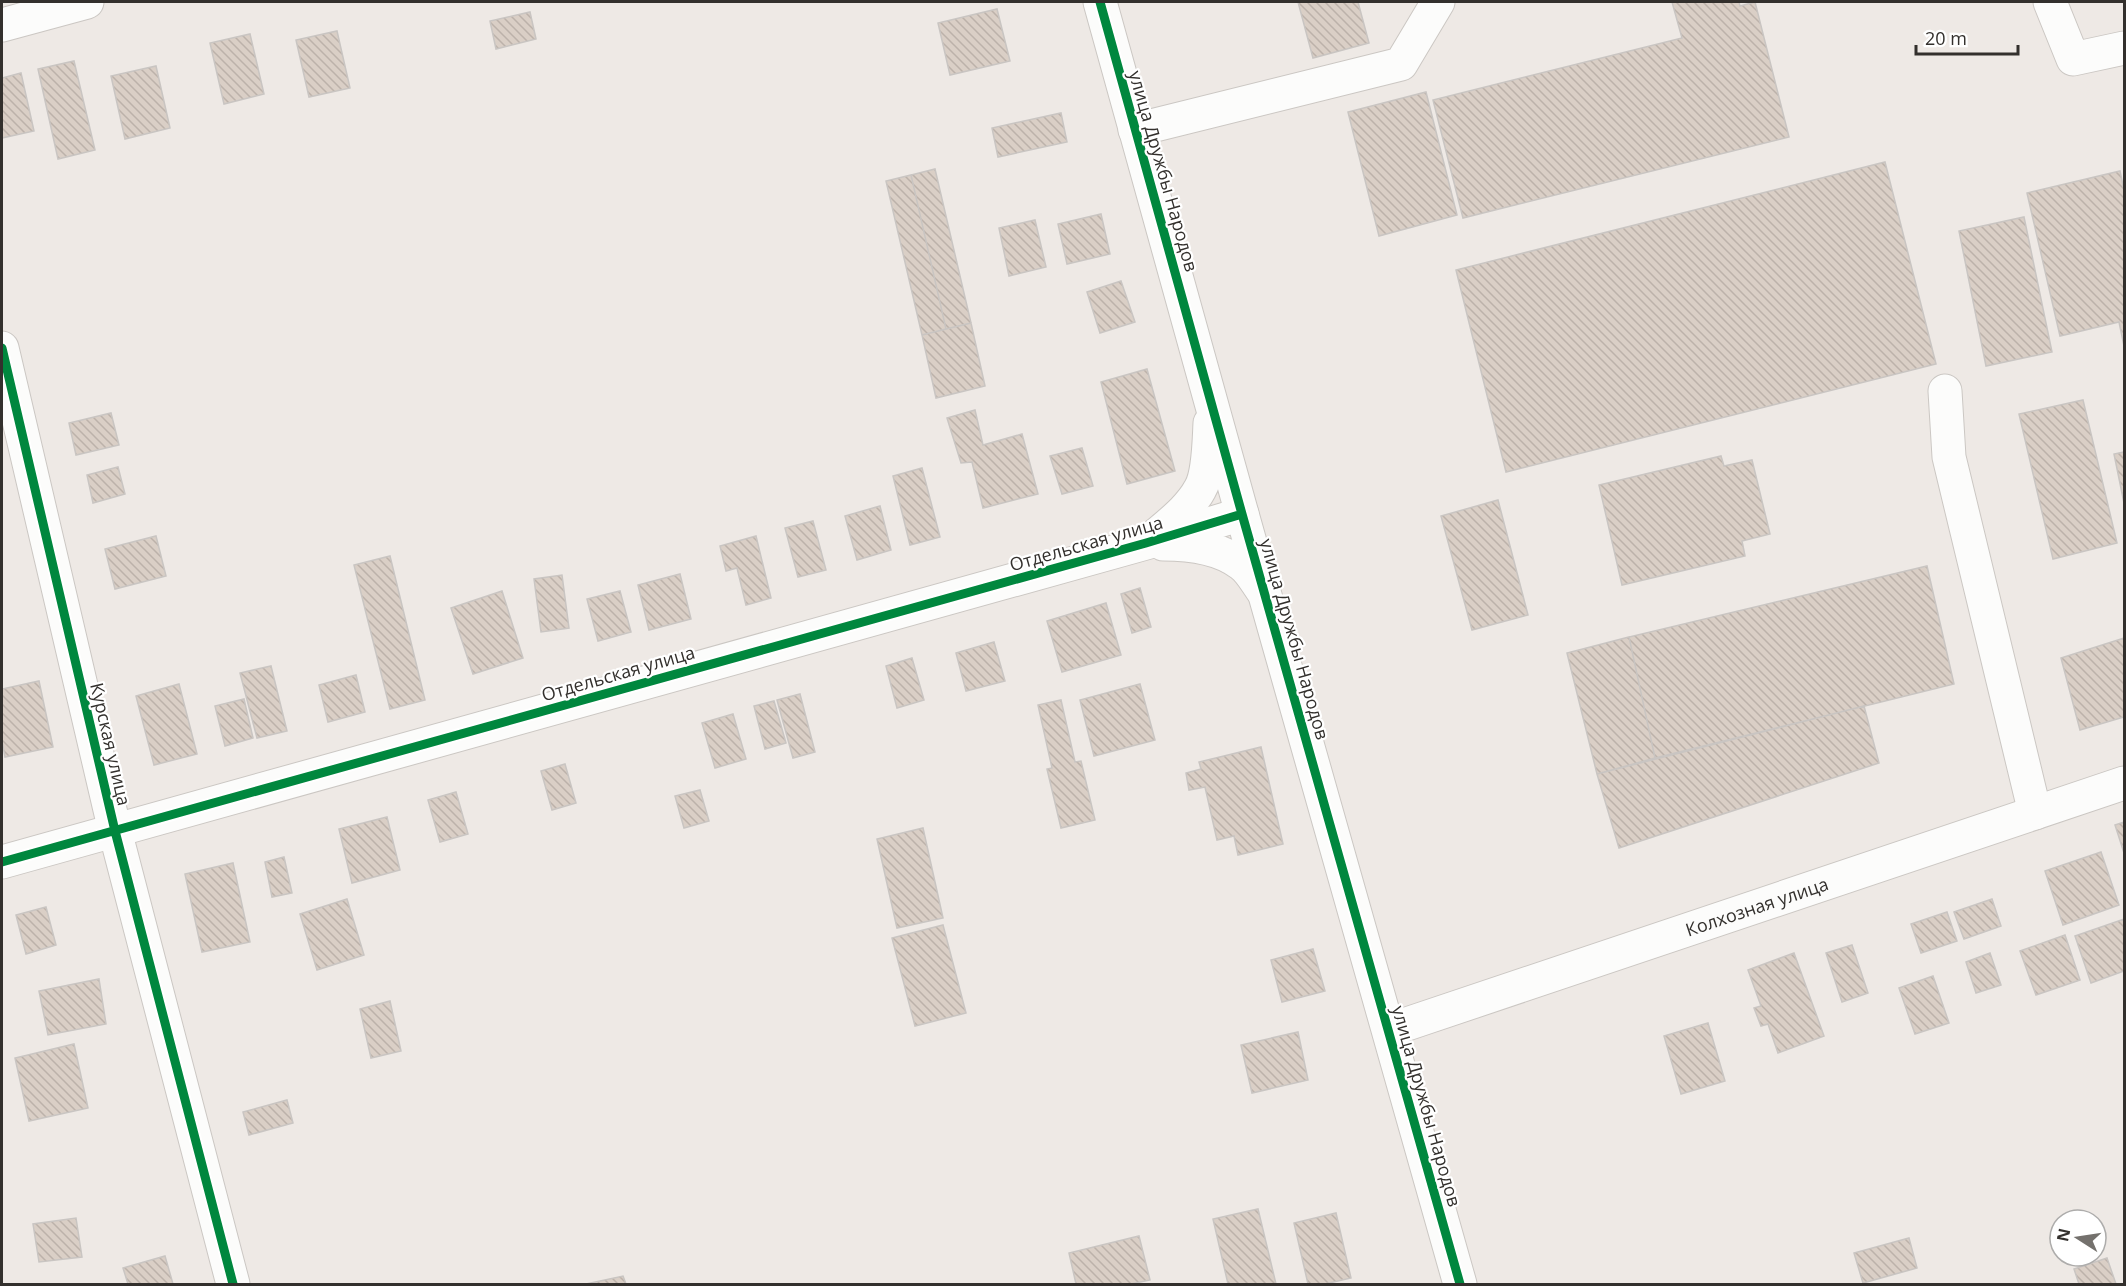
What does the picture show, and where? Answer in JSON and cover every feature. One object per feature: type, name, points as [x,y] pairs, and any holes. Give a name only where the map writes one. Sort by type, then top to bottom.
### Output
[{"type":"street","points":[[2,25],[87,2]]},
{"type":"street","name":"улица Дружбы Народов","points":[[1100,2],[1460,1284]]},
{"type":"street","points":[[1136,130],[1401,64],[1438,2]]},
{"type":"street","points":[[2050,2],[2073,59],[2124,48]]},
{"type":"street","name":"Курская улица","points":[[2,348],[115,831],[233,1284]]},
{"type":"street","points":[[1945,391],[1948,457],[2035,813]]},
{"type":"street","name":"Отдельская улица","points":[[1146,543],[1181,513],[1201,488],[1208,454],[1210,400]]},
{"type":"street","name":"Отдельская улица","points":[[2,862],[1146,543],[1242,514]]},
{"type":"street","name":"Отдельская улица","points":[[1146,543],[1187,544],[1219,552],[1242,564],[1265,594]]},
{"type":"street","name":"Колхозная улица","points":[[1389,1030],[2124,783]]},
{"type":"building","points":[[1298,2],[1358,2],[1369,43],[1313,58]]},
{"type":"building","points":[[1672,2],[1739,2],[1740,6],[1755,2],[1789,137],[1463,218],[1433,100],[1682,38]]},
{"type":"building","points":[[997,9],[1010,61],[950,75],[938,23]]},
{"type":"building","points":[[530,12],[536,39],[496,49],[490,21]]},
{"type":"building","points":[[337,31],[350,88],[309,97],[296,40]]},
{"type":"building","points":[[250,34],[264,94],[224,104],[210,43]]},
{"type":"building","points":[[74,61],[95,150],[58,159],[38,69]]},
{"type":"building","points":[[156,66],[170,128],[125,139],[111,76]]},
{"type":"building","points":[[21,73],[34,131],[2,138],[2,78]]},
{"type":"building","points":[[1426,92],[1457,215],[1379,236],[1348,112]]},
{"type":"building","points":[[1061,113],[1067,142],[998,157],[992,128]]},
{"type":"building","points":[[1885,162],[1936,364],[1506,472],[1456,270]]},
{"type":"building","points":[[935,169],[971,323],[946,329],[911,175]]},
{"type":"building","points":[[2120,171],[2124,190],[2124,346],[2119,322],[2060,336],[2027,193]]},
{"type":"building","points":[[911,175],[946,329],[922,335],[886,181]]},
{"type":"building","points":[[1101,214],[1110,254],[1067,264],[1058,224]]},
{"type":"building","points":[[2024,217],[2052,352],[1986,366],[1959,231]]},
{"type":"building","points":[[1035,220],[1046,267],[1009,276],[999,228]]},
{"type":"building","points":[[1121,281],[1135,322],[1100,333],[1087,292]]},
{"type":"building","points":[[971,323],[985,386],[936,398],[922,335]]},
{"type":"building","points":[[1147,369],[1175,471],[1127,484],[1101,382]]},
{"type":"building","points":[[2083,400],[2117,543],[2053,559],[2019,414]]},
{"type":"building","points":[[975,410],[983,445],[1022,434],[1038,494],[983,508],[972,462],[961,463],[947,418]]},
{"type":"building","points":[[111,413],[119,445],[76,455],[69,423]]},
{"type":"building","points":[[1082,448],[1093,486],[1062,494],[1050,456]]},
{"type":"building","points":[[2124,452],[2124,503],[2114,454]]},
{"type":"building","points":[[1721,456],[1724,466],[1752,460],[1770,534],[1742,541],[1745,556],[1622,585],[1599,485]]},
{"type":"building","points":[[118,467],[125,494],[93,503],[87,475]]},
{"type":"building","points":[[922,468],[940,537],[910,545],[893,476]]},
{"type":"building","points":[[1498,500],[1528,615],[1472,630],[1441,516]]},
{"type":"building","points":[[880,506],[891,550],[857,560],[845,516]]},
{"type":"building","points":[[813,521],[826,570],[798,577],[785,528]]},
{"type":"building","points":[[156,536],[166,576],[115,589],[105,549]]},
{"type":"building","points":[[756,536],[771,598],[746,605],[737,568],[726,571],[720,546]]},
{"type":"building","points":[[390,556],[425,700],[390,709],[354,565]]},
{"type":"building","points":[[1927,566],[1954,684],[1655,758],[1629,637]]},
{"type":"building","points":[[680,574],[691,619],[649,630],[638,585]]},
{"type":"building","points":[[562,575],[569,628],[541,632],[534,579]]},
{"type":"building","points":[[1140,588],[1151,627],[1132,633],[1121,594]]},
{"type":"building","points":[[502,591],[523,658],[473,674],[451,608]]},
{"type":"building","points":[[620,591],[631,632],[598,641],[587,599]]},
{"type":"building","points":[[1106,603],[1121,655],[1062,672],[1047,621]]},
{"type":"building","points":[[1629,637],[1655,758],[1597,774],[1567,653]]},
{"type":"building","points":[[2124,638],[2124,717],[2080,730],[2061,658]]},
{"type":"building","points":[[994,642],[1005,681],[966,691],[956,653]]},
{"type":"building","points":[[912,658],[924,700],[897,708],[886,666]]},
{"type":"building","points":[[271,666],[287,731],[257,738],[240,673]]},
{"type":"building","points":[[356,675],[365,712],[328,722],[319,685]]},
{"type":"building","points":[[39,681],[53,747],[5,757],[2,741],[2,689]]},
{"type":"building","points":[[179,684],[197,754],[154,765],[136,696]]},
{"type":"building","points":[[1140,684],[1155,740],[1094,756],[1080,700]]},
{"type":"building","points":[[800,694],[815,752],[793,758],[777,700]]},
{"type":"building","points":[[244,699],[253,738],[225,746],[215,706]]},
{"type":"building","points":[[1061,700],[1075,762],[1081,761],[1095,820],[1061,828],[1047,769],[1052,768],[1038,705]]},
{"type":"building","points":[[774,701],[786,743],[765,749],[754,706]]},
{"type":"building","points":[[1864,706],[1879,763],[1619,848],[1597,774]]},
{"type":"building","points":[[733,714],[746,759],[715,768],[702,723]]},
{"type":"building","points":[[1261,747],[1283,844],[1238,855],[1234,836],[1217,840],[1205,787],[1189,790],[1186,773],[1201,769],[1199,762]]},
{"type":"building","points":[[565,764],[576,803],[552,810],[541,771]]},
{"type":"building","points":[[700,790],[709,821],[684,828],[675,796]]},
{"type":"building","points":[[456,792],[468,834],[440,842],[428,800]]},
{"type":"building","points":[[387,817],[400,870],[352,883],[339,829]]},
{"type":"building","points":[[2124,822],[2124,853],[2115,825]]},
{"type":"building","points":[[923,828],[943,918],[897,928],[877,839]]},
{"type":"building","points":[[2101,852],[2119,905],[2063,925],[2045,871]]},
{"type":"building","points":[[284,857],[292,893],[272,897],[265,862]]},
{"type":"building","points":[[233,863],[250,942],[202,952],[185,874]]},
{"type":"building","points":[[347,899],[364,955],[317,970],[300,914]]},
{"type":"building","points":[[1992,899],[2001,926],[1964,939],[1954,912]]},
{"type":"building","points":[[46,907],[56,945],[26,954],[16,915]]},
{"type":"building","points":[[1947,912],[1957,941],[1921,953],[1911,924]]},
{"type":"building","points":[[2124,919],[2124,971],[2091,983],[2075,936]]},
{"type":"building","points":[[943,925],[966,1013],[915,1026],[892,938]]},
{"type":"building","points":[[2065,935],[2080,980],[2036,995],[2020,951]]},
{"type":"building","points":[[1852,945],[1868,993],[1842,1002],[1826,953]]},
{"type":"building","points":[[1313,949],[1325,991],[1282,1002],[1271,960]]},
{"type":"building","points":[[1794,953],[1824,1036],[1778,1053],[1768,1024],[1761,1026],[1754,1008],[1761,1006],[1748,970]]},
{"type":"building","points":[[1990,953],[2001,985],[1976,993],[1966,962]]},
{"type":"building","points":[[1933,976],[1949,1023],[1915,1034],[1899,988]]},
{"type":"building","points":[[99,979],[106,1024],[48,1035],[39,991]]},
{"type":"building","points":[[390,1001],[401,1051],[371,1058],[360,1009]]},
{"type":"building","points":[[1708,1023],[1725,1081],[1681,1094],[1664,1036]]},
{"type":"building","points":[[1298,1032],[1308,1080],[1252,1093],[1241,1045]]},
{"type":"building","points":[[74,1044],[88,1108],[29,1121],[15,1058]]},
{"type":"building","points":[[287,1100],[293,1123],[249,1135],[243,1112]]},
{"type":"building","points":[[1258,1209],[1276,1284],[1228,1284],[1213,1219]]},
{"type":"building","points":[[1336,1213],[1351,1278],[1325,1284],[1308,1284],[1294,1223]]},
{"type":"building","points":[[76,1218],[82,1257],[39,1262],[33,1224]]},
{"type":"building","points":[[1139,1236],[1150,1280],[1131,1284],[1076,1284],[1069,1253]]},
{"type":"building","points":[[1909,1238],[1917,1268],[1863,1283],[1854,1253]]},
{"type":"building","points":[[165,1256],[173,1284],[128,1284],[123,1268]]},
{"type":"building","points":[[2108,1261],[2116,1284],[2079,1284],[2074,1269],[2108,1268]]},
{"type":"building","points":[[623,1276],[626,1284],[586,1284]]},
{"type":"cycle path","points":[[1100,2],[1460,1284]]},
{"type":"cycle path","points":[[2,348],[115,831],[233,1284]]},
{"type":"cycle path","points":[[2,862],[1146,543],[1242,514]]}]
